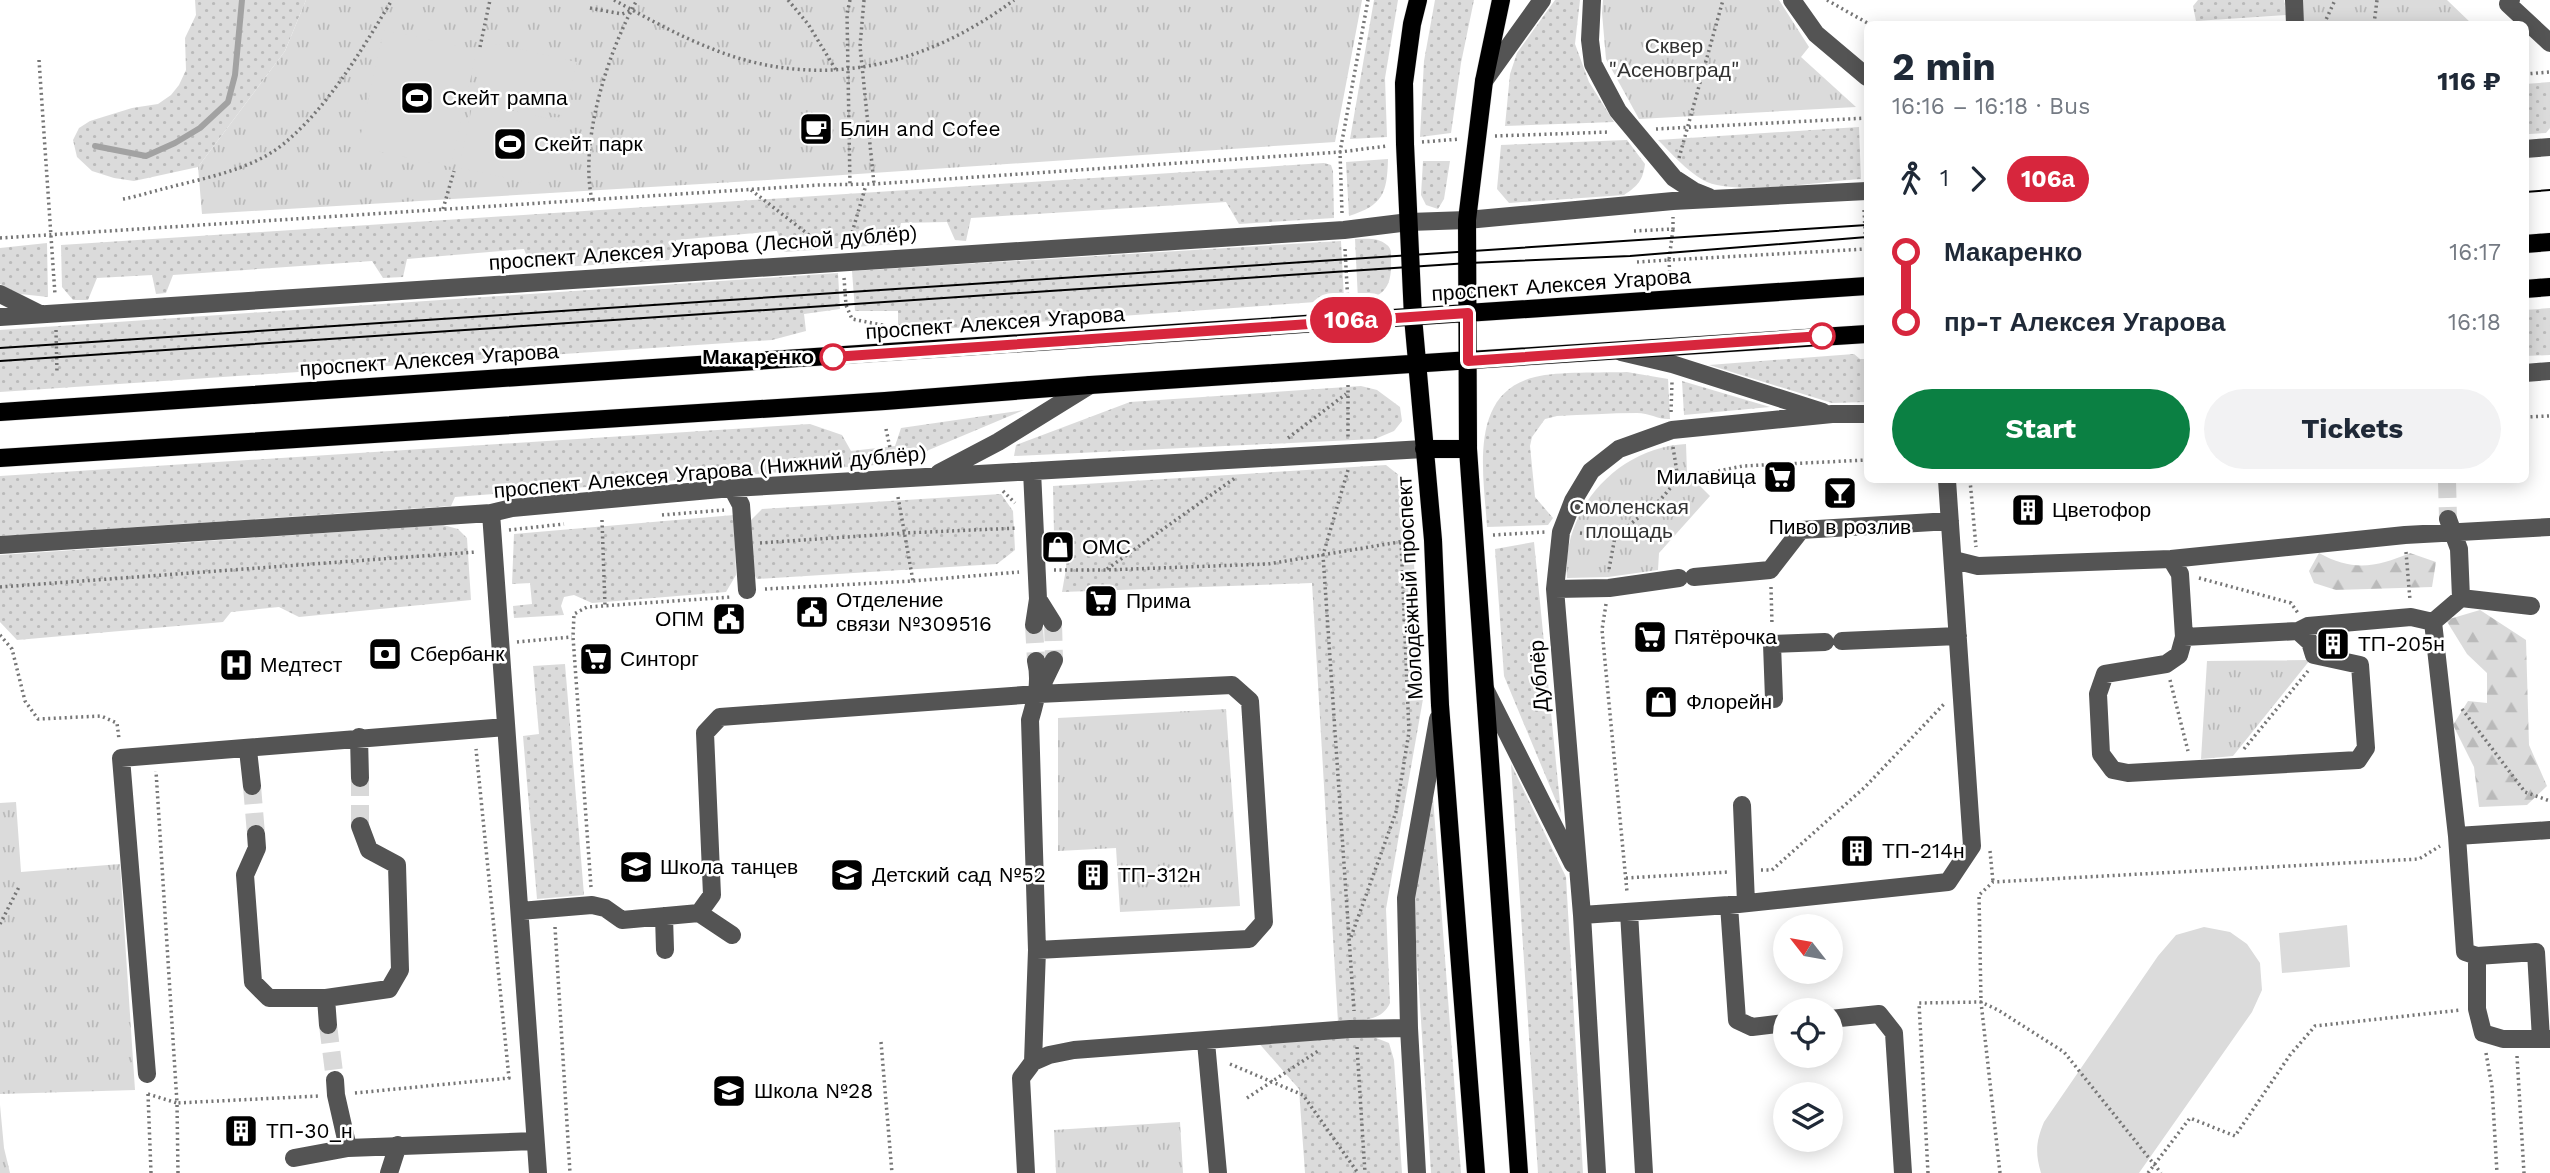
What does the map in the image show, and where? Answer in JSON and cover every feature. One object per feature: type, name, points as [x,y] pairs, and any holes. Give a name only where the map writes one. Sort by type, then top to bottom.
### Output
[{"type":"main road","name":"Молодёжный проспект","points":[[1418,0],[1412,24],[1405,83],[1413,317],[1433,540],[1440,705],[1476,1173]]},
{"type":"main road","points":[[1501,0],[1484,81],[1467,220],[1468,449],[1519,1173]]},
{"type":"main road","points":[[2529,244],[2550,242]]},
{"type":"main road","name":"проспект Алексея Угарова","points":[[0,412],[1864,286]]},
{"type":"main road","points":[[2529,289],[2550,287]]},
{"type":"main road","points":[[0,458],[1864,334]]},
{"type":"main road","points":[[1424,449],[1468,449]]},
{"type":"street","points":[[1484,81],[1542,0]]},
{"type":"street","points":[[1591,0],[1590,40],[1594,64],[1618,111],[1674,178],[1694,191],[1716,199]]},
{"type":"street","points":[[1792,0],[1816,34],[1864,74]]},
{"type":"street","points":[[2294,0],[2295,21]]},
{"type":"street","points":[[2511,0],[2508,4],[2526,21]]},
{"type":"street","points":[[2529,24],[2550,43]]},
{"type":"street","points":[[2529,149],[2550,147]]},
{"type":"street","name":"проспект Алексея Угарова (Лесной дублёр)","points":[[0,317],[1344,230],[1409,222],[1467,220],[1673,201],[1864,191]]},
{"type":"street","points":[[0,294],[40,314]]},
{"type":"street","points":[[1611,350],[1672,365],[1832,414]]},
{"type":"street","points":[[2529,373],[2550,371]]},
{"type":"street","points":[[933,476],[998,442],[1090,385]]},
{"type":"street","name":"Дублёр","points":[[1597,1173],[1582,915],[1555,589],[1561,532],[1573,501],[1591,471],[1619,449],[1672,430],[1832,414],[1864,414]]},
{"type":"street","name":"проспект Алексея Угарова (Нижний дублёр)","points":[[0,545],[491,513],[512,508],[732,488],[1424,449]]},
{"type":"street","points":[[1032,471],[1038,599],[1034,625]]},
{"type":"street","points":[[1582,915],[1737,904],[1948,882],[1972,846],[1947,483]]},
{"type":"street","points":[[732,488],[741,505],[747,590]]},
{"type":"street","points":[[491,513],[538,1173]]},
{"type":"street","points":[[1555,589],[1609,588],[1687,577],[1770,570],[1801,530],[1950,521]]},
{"type":"street","points":[[1954,559],[1978,566],[2175,566],[2405,535],[2450,525],[2550,527]]},
{"type":"street","points":[[2450,525],[2459,549],[2461,598]]},
{"type":"street","points":[[2175,566],[2184,637],[2179,655],[2166,664],[2105,674],[2098,694],[2101,754],[2113,771],[2358,760],[2366,748],[2360,666],[2314,655],[2303,629]]},
{"type":"street","points":[[2433,622],[2461,598],[2531,606]]},
{"type":"street","points":[[1038,599],[1053,623]]},
{"type":"street","points":[[2184,637],[2303,629],[2411,617],[2433,622]]},
{"type":"street","points":[[2433,622],[2457,836],[2465,952],[2477,956],[2543,951],[2545,1039],[2502,1039],[2483,1033],[2477,1009],[2477,956]]},
{"type":"street","points":[[1774,699],[1772,644],[1958,636]]},
{"type":"street","points":[[1033,1062],[1037,950],[1030,720],[1038,694],[1039,672],[1045,660]]},
{"type":"street","points":[[699,913],[712,895],[705,733],[720,717],[1038,694],[1232,685],[1250,701],[1264,922],[1249,939],[1037,950]]},
{"type":"street","points":[[1484,687],[1577,874]]},
{"type":"street","points":[[1417,1173],[1409,1028],[1406,898],[1440,705]]},
{"type":"street","points":[[147,1074],[121,758],[248,750],[359,737],[506,727]]},
{"type":"street","points":[[359,737],[360,778]]},
{"type":"street","points":[[248,750],[252,786]]},
{"type":"street","points":[[1742,805],[1744,871],[1737,904],[1737,1020],[1752,1027],[1773,1024]]},
{"type":"street","points":[[256,834],[257,848],[245,875],[253,982],[269,998],[327,998],[389,989],[400,970],[397,865],[369,850],[360,826]]},
{"type":"street","points":[[2457,836],[2550,830]]},
{"type":"street","points":[[520,911],[592,905],[605,908],[622,920],[699,913],[732,935]]},
{"type":"street","points":[[1629,912],[1644,1173]]},
{"type":"street","points":[[664,916],[665,950]]},
{"type":"street","points":[[327,998],[328,1025]]},
{"type":"street","points":[[1843,1018],[1879,1014],[1894,1033],[1903,1173]]},
{"type":"street","points":[[1026,1173],[1021,1078],[1033,1062],[1049,1055],[1074,1050],[1206,1042],[1230,1037],[1409,1028]]},
{"type":"street","points":[[1206,1042],[1218,1173]]},
{"type":"street","points":[[335,1088],[348,1148]]},
{"type":"street","points":[[295,1158],[348,1148],[535,1141]]},
{"type":"street","points":[[389,1173],[398,1145]]},
{"type":"path","points":[[123,199],[223,173],[262,158],[287,141],[317,110],[347,71],[392,0]]},
{"type":"path","points":[[480,47],[490,0]]},
{"type":"path","points":[[614,0],[712,49],[746,60],[801,69],[835,70],[862,68],[905,57],[967,32],[1014,0]]},
{"type":"path","points":[[592,200],[588,181],[600,92],[610,57],[637,0]]},
{"type":"path","points":[[788,0],[808,24],[835,70]]},
{"type":"path","points":[[850,0],[847,14],[850,185]]},
{"type":"path","points":[[864,0],[860,46],[874,184]]},
{"type":"path","points":[[0,238],[1340,152],[1368,0]]},
{"type":"path","points":[[1674,178],[1723,0]]},
{"type":"path","points":[[1826,0],[1864,21]]},
{"type":"path","points":[[2325,21],[2335,0]]},
{"type":"path","points":[[2374,21],[2377,0]]},
{"type":"path","points":[[590,8],[622,14],[632,10]]},
{"type":"path","points":[[39,60],[55,303]]},
{"type":"path","points":[[2529,74],[2550,72]]},
{"type":"path","points":[[1478,137],[1864,118]]},
{"type":"path","points":[[443,209],[454,170]]},
{"type":"path","points":[[750,190],[843,261]]},
{"type":"path","points":[[1670,278],[1673,201]]},
{"type":"path","points":[[1634,231],[1673,229]]},
{"type":"path","points":[[1637,262],[1864,249]]},
{"type":"path","points":[[56,324],[57,373]]},
{"type":"path","points":[[1349,440],[1347,393],[1351,369]]},
{"type":"path","points":[[1671,415],[1672,380]]},
{"type":"path","points":[[1105,570],[1347,393]]},
{"type":"path","points":[[2529,417],[2550,416]]},
{"type":"path","points":[[886,429],[913,581]]},
{"type":"path","points":[[1673,445],[1678,479]]},
{"type":"path","points":[[1629,912],[1602,630],[1615,537],[1661,499],[1678,479],[1743,466],[1864,460]]},
{"type":"path","points":[[1348,468],[1323,555],[1351,939],[1352,1029],[1365,1173]]},
{"type":"path","points":[[1970,483],[1976,545]]},
{"type":"path","points":[[653,516],[728,510]]},
{"type":"path","points":[[589,522],[602,520],[605,607]]},
{"type":"path","points":[[0,587],[505,551],[509,530],[576,523]]},
{"type":"path","points":[[744,544],[1020,528]]},
{"type":"path","points":[[1488,536],[1528,533]]},
{"type":"path","points":[[2405,535],[2411,617]]},
{"type":"path","points":[[592,905],[573,637],[573,614],[587,607],[737,596],[747,590],[913,581],[1037,569],[1105,570],[1268,564],[1410,540]]},
{"type":"path","points":[[1351,939],[1396,811],[1409,732],[1401,541]]},
{"type":"path","points":[[2175,566],[2291,603],[2303,629]]},
{"type":"path","points":[[1770,570],[1772,644]]},
{"type":"path","points":[[0,635],[12,649],[25,701],[38,719],[101,716],[117,723],[121,758]]},
{"type":"path","points":[[530,641],[573,637]]},
{"type":"path","points":[[2230,766],[2320,656]]},
{"type":"path","points":[[2166,664],[2192,768]]},
{"type":"path","points":[[2440,681],[2525,792],[2550,801]]},
{"type":"path","points":[[1626,878],[1772,870],[1865,786],[1962,686]]},
{"type":"path","points":[[148,1094],[177,1103],[335,1088],[509,1078],[474,729]]},
{"type":"path","points":[[156,756],[177,1103],[178,1173]]},
{"type":"path","points":[[2000,1173],[1981,1002],[1979,895],[1993,882],[2419,859],[2457,836]]},
{"type":"path","points":[[0,924],[19,887]]},
{"type":"path","points":[[553,909],[570,1173]]},
{"type":"path","points":[[1928,1173],[1919,1003],[1981,1002],[2064,1052],[2161,1173]]},
{"type":"path","points":[[2148,1173],[2190,1118],[2235,1136],[2290,1055],[2315,1026],[2477,1009]]},
{"type":"path","points":[[1247,1098],[1352,1029]]},
{"type":"path","points":[[2483,1033],[2492,1087],[2497,1173]]},
{"type":"path","points":[[2516,1039],[2524,1173]]},
{"type":"path","points":[[881,1042],[892,1173]]},
{"type":"path","points":[[1230,1064],[1303,1095],[1358,1173]]},
{"type":"path","points":[[147,1074],[151,1173]]},
{"type":"green space","points":[[195,0],[306,0],[285,51],[198,167],[134,181],[92,171],[77,157],[73,140],[79,128],[90,121],[132,108],[158,104],[171,95],[186,70],[185,38],[196,15]]},
{"type":"green space","points":[[306,0],[1362,0],[1335,142],[202,214],[198,167],[285,51]]},
{"type":"green space","points":[[1374,0],[1398,0],[1385,78],[1387,137],[1350,139]]},
{"type":"green space","points":[[1435,0],[1474,0],[1451,133],[1420,137],[1424,61]]},
{"type":"green space","points":[[1555,0],[1580,0],[1575,44],[1589,82],[1614,122],[1505,126],[1510,74],[1517,53]]},
{"type":"green space","name":"Сквер \"Асеновград\"","points":[[1603,0],[1779,0],[1809,47],[1801,57],[1856,107],[1639,119],[1606,59]]},
{"type":"green space","points":[[2198,0],[2284,0],[2286,15],[2196,21],[2193,6]]},
{"type":"green space","points":[[2300,0],[2447,0],[2469,21],[2302,21]]},
{"type":"green space","name":"Скейт рампа","points":[[384,30],[477,50],[451,167],[358,147]]},
{"type":"green space","points":[[486,42],[577,62],[565,116],[475,96]]},
{"type":"green space","points":[[2550,82],[2550,128],[2546,133],[2529,134],[2529,84]]},
{"type":"green space","name":"Скейт парк","points":[[473,102],[560,121],[546,186],[459,168]]},
{"type":"green space","points":[[1859,127],[1861,179],[1779,187],[1735,187],[1703,180],[1685,167],[1658,140]]},
{"type":"green space","points":[[1627,140],[1645,164],[1639,182],[1624,195],[1509,203],[1497,189],[1501,145]]},
{"type":"green space","points":[[1388,159],[1386,181],[1381,196],[1369,207],[1349,216],[1346,162]]},
{"type":"green space","points":[[1423,161],[1450,161],[1444,199],[1438,209],[1426,205],[1421,195]]},
{"type":"green space","points":[[1324,163],[1331,165],[1333,171],[1334,218],[1239,224],[1226,202],[971,218],[966,241],[955,240],[947,222],[901,223],[896,244],[784,252],[777,231],[676,240],[669,260],[532,269],[524,249],[407,259],[403,277],[383,278],[372,261],[173,275],[166,293],[156,294],[152,275],[97,278],[88,300],[73,300],[62,287],[61,245]]},
{"type":"green space","points":[[1355,239],[1372,239],[1389,247],[1390,277],[1385,289],[1375,297],[1358,300]]},
{"type":"green space","points":[[1341,241],[1344,300],[898,332],[898,311],[855,311],[852,271]]},
{"type":"green space","points":[[47,243],[48,297],[20,294],[0,284],[0,248]]},
{"type":"green space","points":[[838,273],[840,309],[804,314],[806,331],[772,340],[0,392],[0,330]]},
{"type":"green space","points":[[2550,308],[2550,355],[2529,356],[2529,310]]},
{"type":"green space","points":[[1854,354],[1864,359],[1864,402],[1832,403],[1709,365]]},
{"type":"green space","points":[[1627,372],[1668,379],[1670,419],[1637,413],[1557,416],[1545,419],[1532,437],[1530,446],[1535,497],[1553,518],[1548,525],[1487,527],[1484,439],[1489,418],[1498,400],[1513,386],[1535,377],[1568,373]]},
{"type":"green space","points":[[1682,381],[1770,407],[1684,415]]},
{"type":"green space","points":[[1361,386],[1377,390],[1400,407],[1402,421],[1394,431],[1375,439],[1014,456],[1016,445],[1130,402]]},
{"type":"green space","points":[[1024,410],[905,460],[875,465],[455,497],[451,506],[0,536],[0,476],[810,424],[842,435],[851,451],[895,446],[901,428]]},
{"type":"green space","name":"Смоленская площадь","points":[[1686,444],[1687,473],[1710,496],[1659,553],[1658,570],[1608,577],[1567,578],[1568,553],[1574,529],[1584,507],[1599,487],[1617,470],[1638,457],[1661,448]]},
{"type":"green space","points":[[1386,465],[1400,476],[1409,489],[1423,699],[1386,909],[1390,1003],[1375,1017],[1338,1022],[1312,583],[1062,592],[1067,537],[1054,533],[1053,486]]},
{"type":"green space","points":[[1001,494],[1013,511],[1015,550],[997,564],[757,579],[750,568],[749,522],[762,509]]},
{"type":"green space","points":[[734,515],[736,575],[726,592],[592,603],[574,595],[564,597],[561,606],[564,615],[514,618],[513,606],[532,604],[530,583],[512,584],[514,534]]},
{"type":"green space","points":[[443,525],[458,529],[467,538],[471,600],[299,617],[279,607],[231,612],[223,622],[17,640],[0,622],[0,555]]},
{"type":"green space","points":[[1534,542],[1561,813],[1504,676],[1495,549]]},
{"type":"green space","points":[[2319,553],[2343,563],[2365,565],[2387,562],[2410,553],[2436,562],[2432,587],[2336,590],[2314,583],[2309,571]]},
{"type":"green space","points":[[2480,610],[2526,640],[2529,745],[2547,786],[2527,805],[2479,807],[2474,767],[2453,725],[2468,701],[2487,703],[2487,673],[2467,654],[2446,620]]},
{"type":"green space","points":[[2310,660],[2233,756],[2201,759],[2207,661]]},
{"type":"green space","points":[[565,664],[584,895],[537,899],[523,736],[539,734],[533,666]]},
{"type":"green space","points":[[1226,709],[1240,906],[1120,912],[1116,848],[1058,851],[1058,718]]},
{"type":"green space","points":[[1511,764],[1566,877],[1583,1173],[1538,1173]]},
{"type":"green space","points":[[1432,784],[1461,1173],[1431,1173],[1413,899]]},
{"type":"green space","points":[[16,802],[21,872],[120,864],[135,1090],[0,1094],[0,803]]},
{"type":"green space","points":[[2347,925],[2350,967],[2282,973],[2279,933]]},
{"type":"green space","points":[[2204,927],[2230,932],[2247,944],[2260,963],[2262,990],[2252,1012],[2139,1173],[2041,1173],[2037,1147],[2044,1122],[2158,956],[2176,935]]},
{"type":"green space","points":[[1366,1034],[1389,1043],[1394,1060],[1402,1173],[1305,1173],[1299,1089],[1257,1041]]},
{"type":"green space","points":[[0,1105],[4,1148],[10,1173],[0,1173]]},
{"type":"green space","points":[[1180,1122],[1183,1173],[1056,1173],[1054,1130]]},
{"type":"waterway","points":[[95,146],[146,156],[200,128],[228,102],[235,75],[242,0]]},
{"type":"tunnel","points":[[2447,483],[2448,519]]},
{"type":"tunnel","points":[[1053,623],[1054,660]]},
{"type":"tunnel","points":[[1034,625],[1036,661]]},
{"type":"tunnel","points":[[360,778],[360,826]]},
{"type":"tunnel","points":[[252,786],[256,834]]},
{"type":"tunnel","points":[[328,1025],[335,1080]]},
{"type":"tram line","points":[[2529,192],[2550,190]]},
{"type":"tram line","points":[[0,348],[1864,225]]},
{"type":"tram line","points":[[0,361],[1469,263],[1630,256],[1864,237]]},
{"type":"bus line","name":"106а","points":[[833,357],[1468,313],[1468,361],[1822,336]]},
{"type":"place","name":"Скейт рампа","points":[[417,98]]},
{"type":"place","name":"Блин and Cofee","points":[[816,129]]},
{"type":"place","name":"Скейт парк","points":[[510,144]]},
{"type":"place","name":"Макаренко","points":[[833,357]]},
{"type":"place","name":"Милавица","points":[[1780,477]]},
{"type":"place","name":"Пиво в розлив","points":[[1840,493]]},
{"type":"place","name":"Цветофор","points":[[2028,510]]},
{"type":"place","name":"ОМС","points":[[1058,547]]},
{"type":"place","name":"Прима","points":[[1101,601]]},
{"type":"place","name":"Отделение связи №309516","points":[[812,612]]},
{"type":"place","name":"ОПМ","points":[[729,619]]},
{"type":"place","name":"Пятёрочка","points":[[1650,637]]},
{"type":"place","name":"ТП-205н","points":[[2333,644]]},
{"type":"place","name":"Сбербанк","points":[[385,654]]},
{"type":"place","name":"Синторг","points":[[596,659]]},
{"type":"place","name":"Медтест","points":[[236,665]]},
{"type":"place","name":"Флорейн","points":[[1661,702]]},
{"type":"place","name":"ТП-214н","points":[[1857,851]]},
{"type":"place","name":"Школа танцев","points":[[636,867]]},
{"type":"place","name":"Детский сад №52","points":[[847,875]]},
{"type":"place","name":"ТП-312н","points":[[1093,875]]},
{"type":"place","name":"Школа №28","points":[[729,1091]]},
{"type":"place","name":"ТП-30_н","points":[[241,1131]]}]
